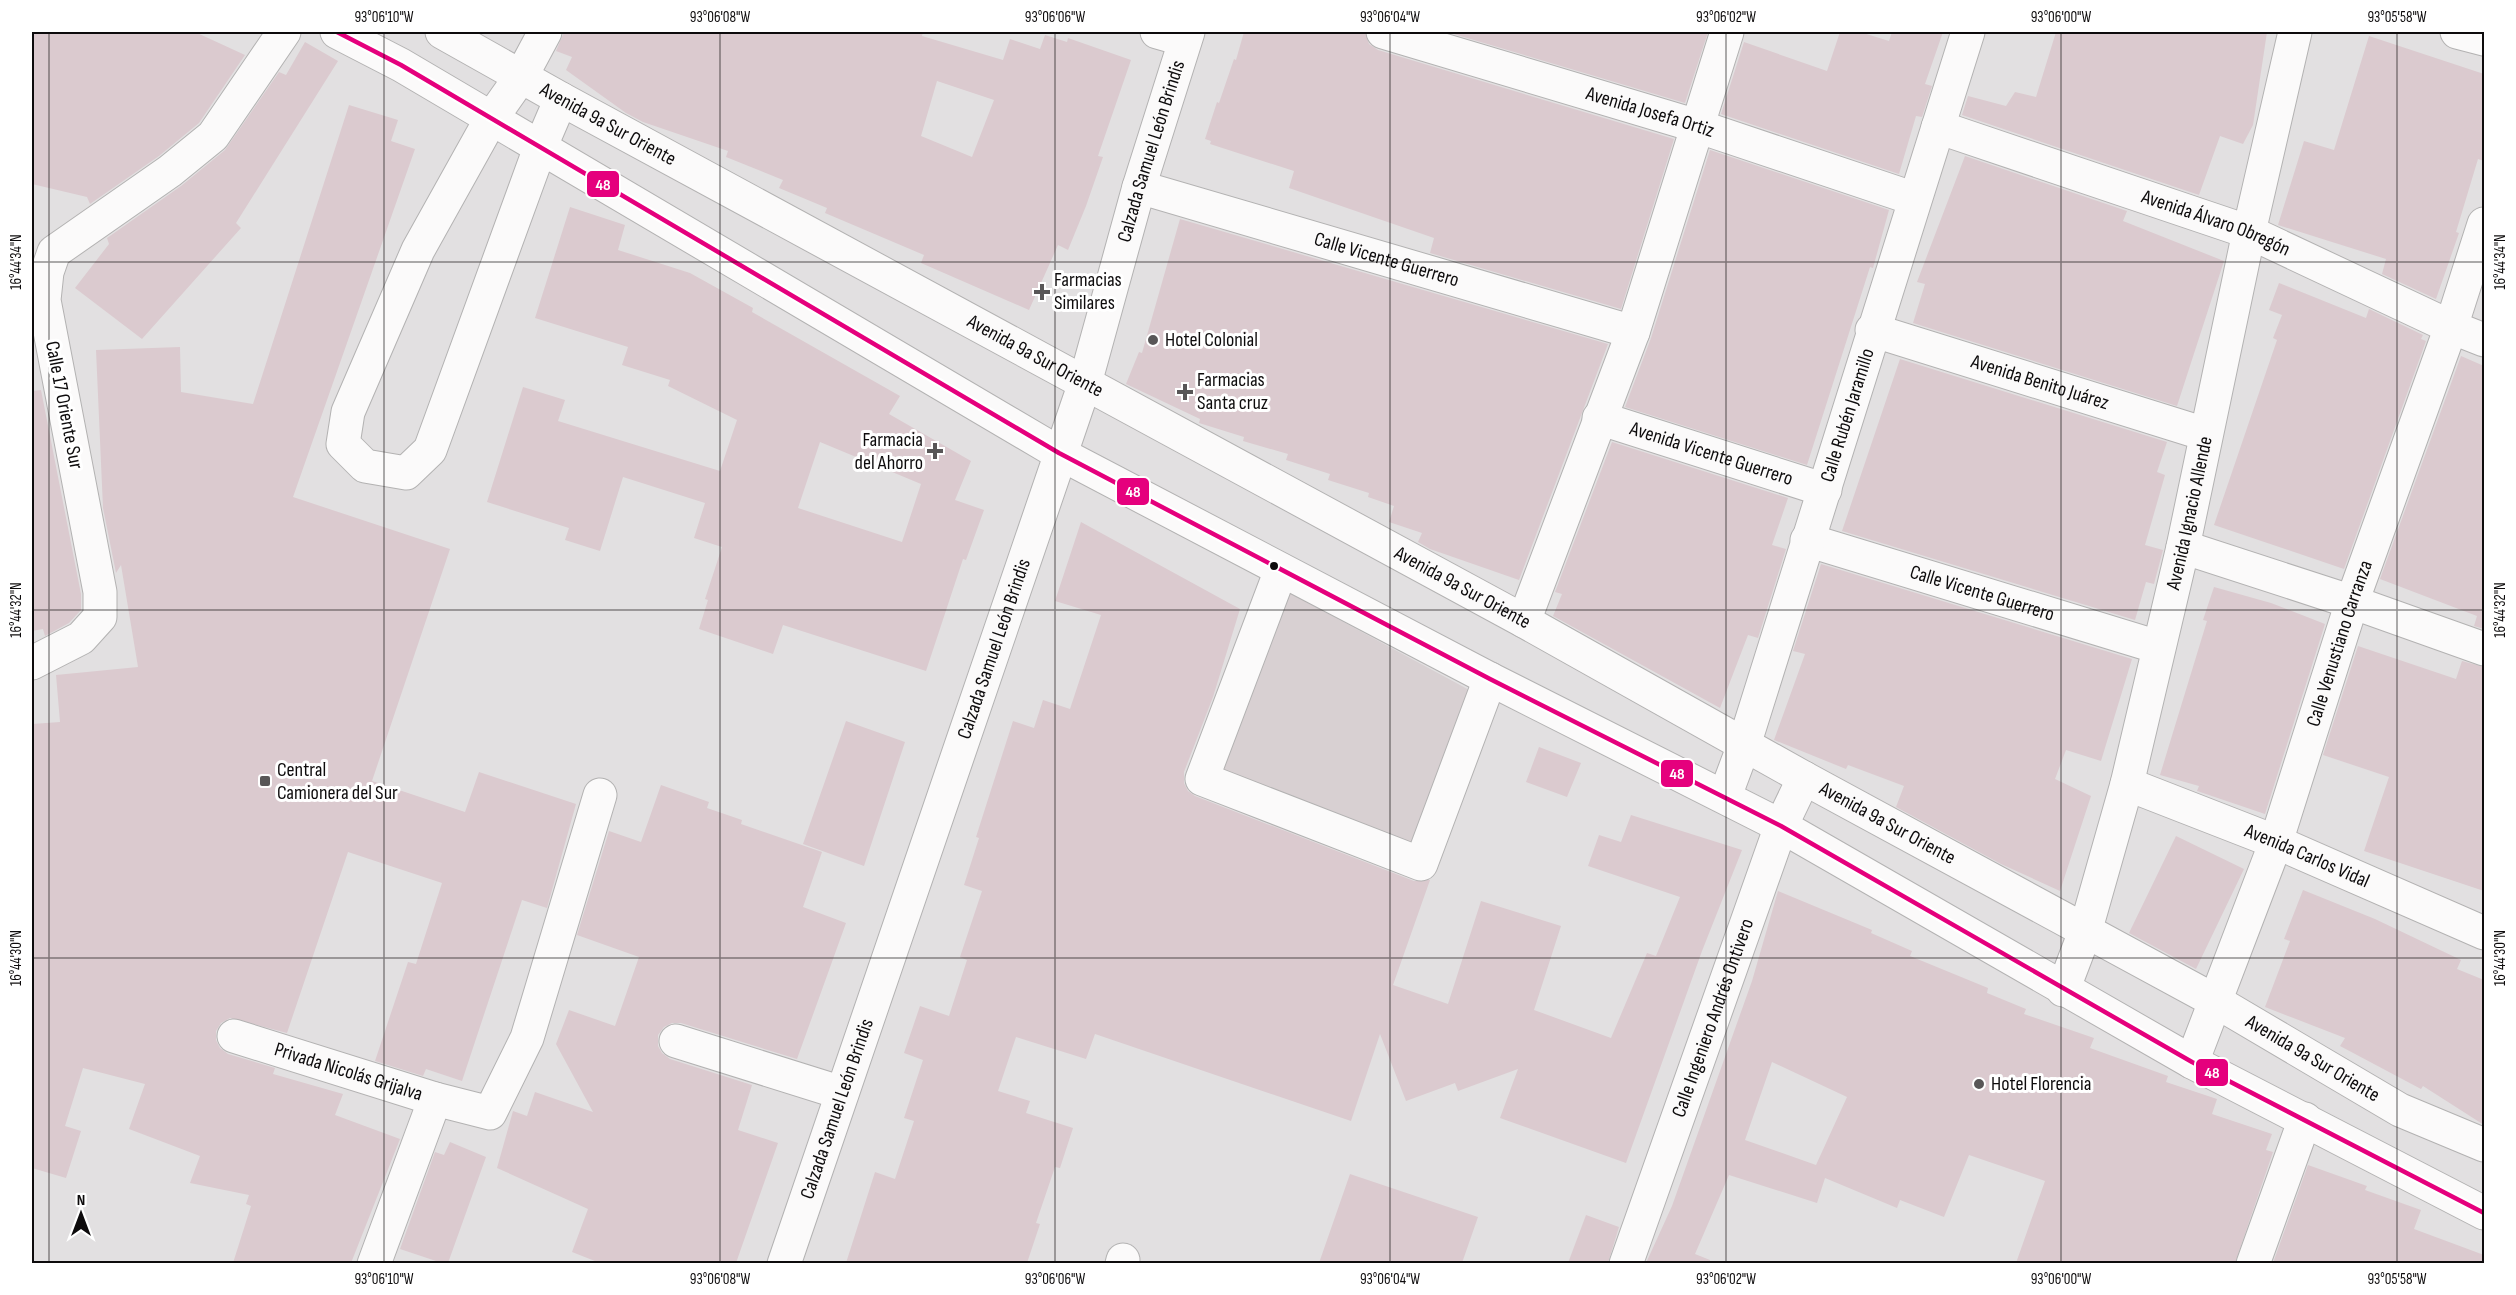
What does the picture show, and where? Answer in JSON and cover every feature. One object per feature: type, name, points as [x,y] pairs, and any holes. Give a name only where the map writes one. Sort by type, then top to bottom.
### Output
[{"type":"street","name":"Calle 17 Oriente Sur","points":[[32,663],[81,638],[99,617],[100,592],[44,300],[47,272],[54,252],[170,171],[213,135],[284,32]]},
{"type":"street","points":[[337,32],[401,65],[1059,453],[1490,680],[1781,825],[2063,990],[2192,1062],[2484,1213]]},
{"type":"street","name":"Avenida 9a Sur Oriente","points":[[442,32],[561,99],[1524,621],[1804,778],[2217,1002],[2400,1110],[2484,1145]]},
{"type":"street","points":[[545,32],[522,75],[491,119],[418,250],[348,412],[344,444],[365,466],[406,473],[430,450],[540,148],[561,99]]},
{"type":"street","name":"Avenida Josefa Ortiz","points":[[1383,32],[1697,126],[1915,199]]},
{"type":"street","points":[[1524,621],[1633,332],[1727,32]]},
{"type":"street","name":"Calle Rubén Jaramillo","points":[[1725,796],[1744,745],[1807,540],[1825,490],[1872,330],[1968,32]]},
{"type":"street","name":"Avenida Ignacio Allende","points":[[2063,990],[2085,932],[2127,784],[2183,547],[2205,434],[2295,32]]},
{"type":"street","points":[[2457,32],[2484,39]]},
{"type":"street","name":"Calzada Samuel León Brindis","points":[[784,1263],[1059,453],[1085,383],[1139,187],[1177,34]]},
{"type":"street","name":"Avenida Álvaro Obregón","points":[[1938,127],[2249,232],[2451,327],[2484,340]]},
{"type":"street","name":"Calle Vicente Guerrero","points":[[1139,187],[1633,332]]},
{"type":"street","name":"Calle Venustiano Carranza","points":[[2192,1062],[2217,1002],[2276,842],[2352,602],[2451,327],[2484,224]]},
{"type":"street","name":"Avenida Benito Juárez","points":[[1872,330],[2205,434]]},
{"type":"street","name":"Avenida Vicente Guerrero","points":[[1599,418],[1825,490]]},
{"type":"street","name":"Calle Vicente Guerrero","points":[[1807,540],[2158,647]]},
{"type":"street","points":[[2183,547],[2352,602],[2484,649]]},
{"type":"street","points":[[1281,570],[1202,778],[1421,864],[1490,680]]},
{"type":"street","name":"Calle Ingeniero Andrés Ontivero","points":[[1627,1262],[1781,825],[1804,778]]},
{"type":"street","name":"Avenida Carlos Vidal","points":[[2127,784],[2276,842],[2484,933]]},
{"type":"street","points":[[435,1099],[490,1113],[505,1088],[527,1038],[600,795]]},
{"type":"street","name":"Privada Nicolás Grijalva","points":[[234,1036],[435,1099],[374,1263]]},
{"type":"street","points":[[676,1041],[842,1093]]},
{"type":"street","points":[[2253,1263],[2305,1119]]},
{"type":"shaded area","points":[[1284,590],[1473,692],[1415,852],[1221,771]]},
{"type":"building","points":[[32,32],[195,32],[245,55],[199,123],[159,156],[90,204],[87,197],[32,184]]},
{"type":"building","points":[[564,32],[923,32],[922,36],[1003,60],[1010,39],[1040,49],[1045,35],[1067,42],[1068,38],[1131,60],[1098,156],[1103,157],[1086,206],[1068,250],[1058,245],[1029,310],[921,263],[924,255],[825,213],[827,208],[779,188],[783,180],[726,157],[728,151],[643,122],[626,113],[566,70],[572,57],[556,51]],"holes":[[[937,81],[994,100],[972,157],[921,136]]]},
{"type":"building","points":[[1244,32],[1365,32],[1369,44],[1378,50],[1674,139],[1621,309],[1430,253],[1434,238],[1289,188],[1294,171],[1210,144],[1211,141],[1205,139],[1217,102],[1219,103],[1234,59],[1236,60]]},
{"type":"building","points":[[1447,32],[1708,32],[1685,103]]},
{"type":"building","points":[[1840,32],[1860,32],[1889,41],[1892,32],[1943,32],[1925,84],[1932,86],[1922,117],[1916,116],[1899,174],[1721,114],[1744,42],[1827,71]]},
{"type":"building","points":[[2056,32],[2267,32],[2253,125],[2243,144],[2220,136],[2199,195],[1962,115],[1968,96],[2006,106],[2015,92],[2036,97]]},
{"type":"building","points":[[2369,36],[2484,74],[2484,161],[2478,159],[2456,232],[2459,233],[2436,299],[2382,274],[2386,259],[2278,225],[2304,141],[2334,150]]},
{"type":"building","points":[[305,42],[338,61],[236,223],[241,228],[142,339],[75,288],[109,244],[107,238],[181,186],[225,150],[279,72],[286,75]]},
{"type":"building","points":[[349,105],[398,120],[391,141],[415,149],[293,497],[450,549],[372,781],[465,812],[479,772],[576,804],[547,908],[522,900],[462,1081],[426,1069],[423,1076],[375,1061],[408,962],[416,964],[442,883],[348,852],[287,1033],[230,1018],[221,1023],[216,1031],[216,1040],[220,1048],[228,1054],[275,1068],[273,1074],[343,1094],[335,1115],[400,1139],[351,1263],[233,1263],[251,1206],[246,1204],[249,1195],[190,1183],[200,1156],[129,1129],[145,1084],[83,1068],[65,1126],[81,1131],[66,1178],[32,1168],[32,724],[60,722],[56,675],[138,667],[121,565],[116,573],[103,508],[96,350],[180,347],[181,392],[253,404]]},
{"type":"building","points":[[1710,150],[1889,210],[1873,268],[1870,267],[1807,465],[1625,407],[1651,338]]},
{"type":"building","points":[[1965,156],[2127,211],[2123,221],[2224,261],[2177,406],[1913,323],[1925,284],[1917,282]]},
{"type":"building","points":[[570,207],[625,225],[618,250],[690,273],[753,308],[752,312],[900,396],[889,414],[971,461],[955,500],[984,510],[966,560],[963,559],[926,671],[783,625],[773,654],[699,629],[708,600],[705,599],[722,547],[694,538],[705,503],[623,477],[600,551],[565,540],[569,528],[487,502],[523,387],[565,400],[558,421],[720,471],[737,420],[668,386],[670,380],[622,365],[628,347],[535,318]],"holes":[[[820,442],[921,484],[902,542],[798,508]]]},
{"type":"building","points":[[1180,219],[1608,344],[1519,580],[1430,549],[1418,542],[1422,533],[1389,522],[1394,506],[1368,497],[1369,493],[1328,480],[1330,474],[1286,460],[1288,454],[1243,441],[1244,437],[1199,423],[1200,419],[1126,384],[1139,352],[1142,353]]},
{"type":"building","points":[[2279,283],[2366,318],[2369,309],[2423,335],[2421,339],[2426,341],[2344,569],[2214,525],[2277,340],[2273,338],[2282,315],[2269,310]]},
{"type":"building","points":[[2461,356],[2484,366],[2484,629],[2474,626],[2477,616],[2380,579]]},
{"type":"building","points":[[1900,359],[2167,442],[2157,472],[2165,475],[2145,545],[2163,550],[2154,584],[2146,582],[2135,620],[1842,531]]},
{"type":"building","points":[[41,390],[81,594],[81,610],[69,623],[45,636],[43,629],[32,631],[32,391]]},
{"type":"building","points":[[1612,442],[1788,498],[1772,545],[1786,549],[1758,638],[1748,635],[1720,708],[1553,616],[1562,594],[1555,592]]},
{"type":"building","points":[[1081,522],[1240,609],[1213,697],[1184,772],[1184,783],[1188,791],[1195,796],[1414,881],[1430,880],[1393,985],[1448,1004],[1481,901],[1561,926],[1534,1010],[1611,1038],[1647,953],[1656,956],[1680,897],[1588,866],[1599,835],[1621,842],[1631,815],[1742,850],[1702,951],[1626,1163],[1500,1118],[1518,1069],[1458,1091],[1455,1083],[1406,1101],[1380,1034],[1351,1121],[1095,1034],[1086,1059],[1016,1037],[998,1091],[1030,1101],[1026,1113],[1073,1128],[1060,1168],[1055,1167],[1036,1223],[1040,1224],[1027,1263],[846,1263],[875,1172],[895,1179],[914,1121],[904,1118],[923,1060],[904,1053],[920,1006],[949,1016],[967,960],[960,957],[982,891],[964,885],[979,838],[976,837],[1013,721],[1034,728],[1043,700],[1070,709],[1101,615],[1055,601]]},
{"type":"building","points":[[1821,564],[2132,659],[2101,761],[2066,750],[2055,779],[2091,796],[2060,891],[2001,864],[1896,807],[1904,786],[1848,765],[1846,769],[1774,740],[1805,654],[1793,651]]},
{"type":"building","points":[[2214,587],[2271,603],[2325,624],[2265,814],[2197,791],[2199,786],[2160,775],[2207,621],[2203,620]]},
{"type":"building","points":[[2358,646],[2456,679],[2462,661],[2484,667],[2484,891],[2364,851],[2389,777],[2323,755]]},
{"type":"building","points":[[846,721],[905,742],[864,866],[803,844]]},
{"type":"building","points":[[1539,747],[1581,763],[1567,797],[1526,782]]},
{"type":"building","points":[[661,785],[709,802],[707,808],[742,820],[741,824],[822,852],[803,907],[846,923],[797,1059],[681,1023],[672,1023],[664,1027],[658,1035],[658,1046],[662,1053],[670,1059],[752,1085],[738,1130],[778,1143],[736,1263],[600,1263],[572,1252],[588,1209],[497,1168],[513,1111],[527,1116],[535,1092],[593,1112],[556,1044],[569,1010],[615,1026],[639,957],[577,935],[609,831],[641,842]]},
{"type":"building","points":[[2176,836],[2244,869],[2196,969],[2129,933]]},
{"type":"building","points":[[2303,890],[2375,919],[2461,960],[2457,969],[2484,980],[2484,1125],[2423,1086],[2421,1089],[2340,1046],[2345,1038],[2265,1007],[2290,941],[2284,939]]},
{"type":"building","points":[[1778,891],[1872,930],[1871,933],[1912,951],[1910,956],[1988,988],[1987,993],[2026,1009],[2024,1014],[2094,1038],[2090,1048],[2168,1076],[2166,1082],[2217,1099],[2212,1114],[2272,1134],[2266,1150],[2273,1152],[2235,1263],[2016,1263],[2045,1181],[1969,1155],[1944,1217],[1900,1200],[1897,1208],[1825,1178],[1817,1203],[1729,1175],[1695,1254],[1710,1260],[1710,1263],[1646,1263],[1672,1206],[1752,981]],"holes":[[[1772,1062],[1847,1097],[1816,1165],[1745,1140]]]},
{"type":"building","points":[[450,1142],[486,1157],[448,1263],[442,1263],[400,1249],[435,1152],[444,1155]]},
{"type":"building","points":[[2308,1165],[2367,1186],[2365,1190],[2421,1210],[2414,1229],[2484,1255],[2484,1263],[2273,1263]]},
{"type":"building","points":[[1350,1174],[1478,1217],[1462,1263],[1319,1263]]},
{"type":"building","points":[[1586,1215],[1619,1227],[1608,1263],[1568,1263]]},
{"type":"transit line","name":"48","points":[[337,32],[401,65],[1059,453],[1490,679],[1781,826],[2192,1062],[2484,1213]]},
{"type":"place","name":"Farmacias Similares","points":[[1042,292]]},
{"type":"place","name":"Hotel Colonial","points":[[1153,340]]},
{"type":"place","name":"Farmacias Santa cruz","points":[[1185,392]]},
{"type":"place","name":"Farmacia del Ahorro","points":[[935,451]]},
{"type":"place","name":"Central Camionera del Sur","points":[[265,781]]},
{"type":"place","name":"Hotel Florencia","points":[[1979,1084]]}]
